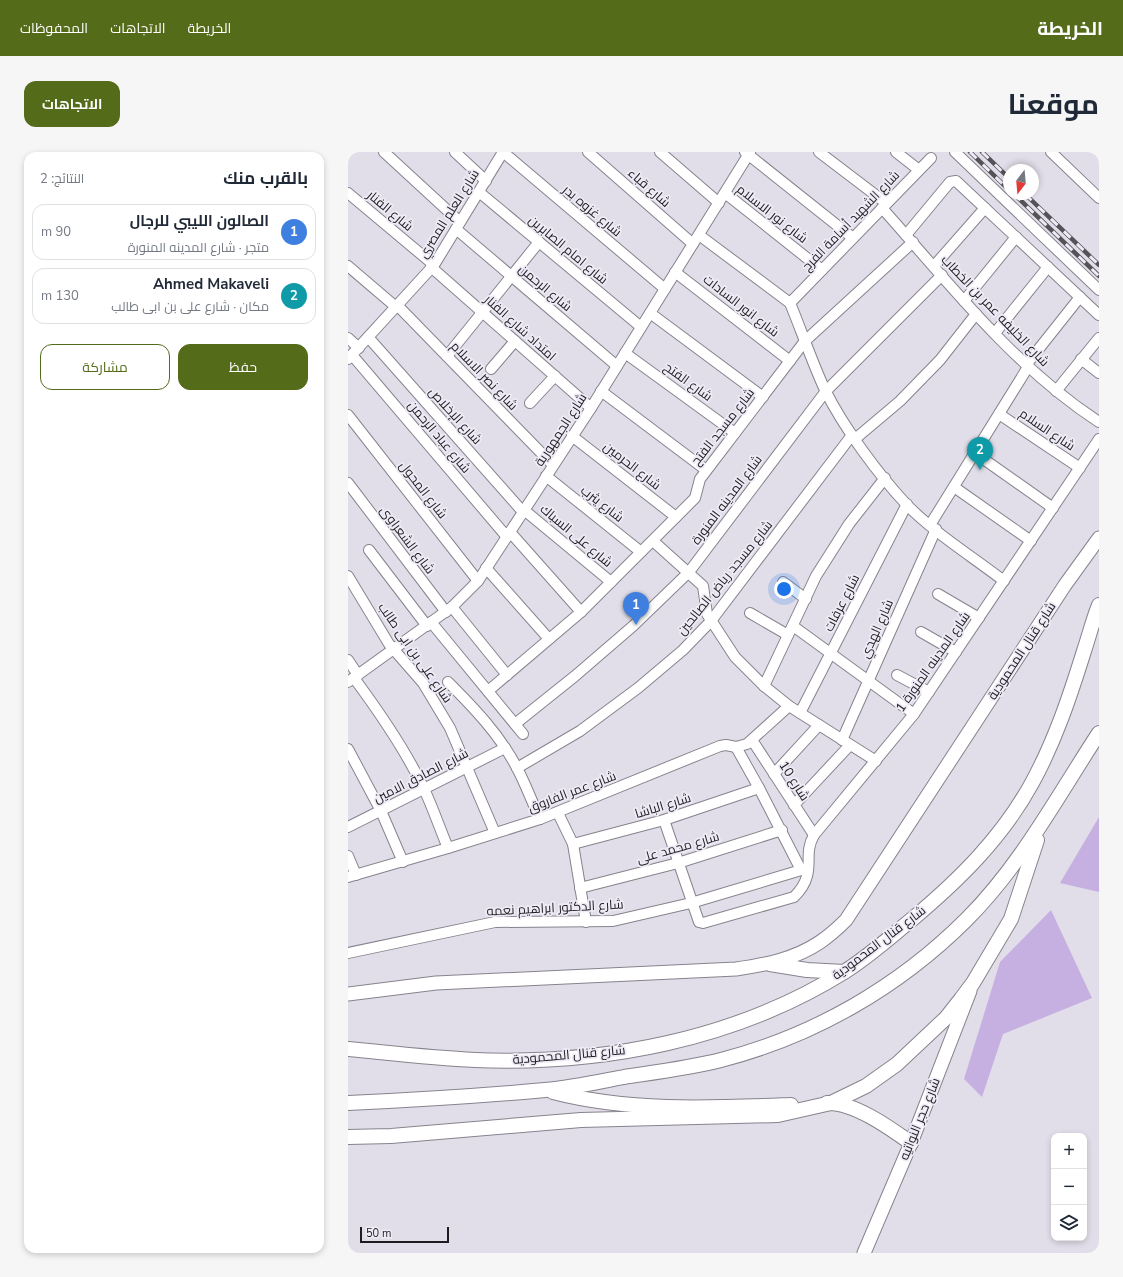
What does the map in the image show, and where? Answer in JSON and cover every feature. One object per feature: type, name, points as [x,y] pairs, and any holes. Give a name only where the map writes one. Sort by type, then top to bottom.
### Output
[{"type":"main road","name":"شارع قنال المحمودية","points":[[348,1049],[474,1060],[511,1060],[585,1056],[650,1047],[692,1038],[760,1015],[793,1000],[845,972],[894,934],[952,885],[1005,825],[1031,784],[1051,744],[1099,605]]},
{"type":"main road","name":"شارع قنال المحمودية","points":[[348,1103],[547,1090],[693,1066],[746,1053],[797,1034],[846,1010],[898,978],[922,959],[962,923],[1008,872],[1043,822],[1099,733]]},
{"type":"main road","points":[[348,1137],[390,1136],[581,1120],[778,1115],[831,1103],[866,1086],[897,1064],[946,1018],[973,983],[1011,919],[1043,822]]},
{"type":"main road","points":[[770,964],[807,970],[845,972]]},
{"type":"main road","points":[[547,1090],[579,1099],[623,1105],[692,1106],[831,1103],[845,1107],[873,1119],[911,1143]]},
{"type":"street","name":"شارع الرحمن","points":[[384,152],[458,226],[511,276],[617,366]]},
{"type":"street","points":[[455,152],[486,181]]},
{"type":"street","name":"شارع العلم المصري","points":[[353,354],[433,266],[503,152]]},
{"type":"street","name":"شارع غزوه بدر","points":[[503,152],[665,289]]},
{"type":"street","name":"شارع قباء","points":[[588,152],[696,239],[790,303]]},
{"type":"street","points":[[660,152],[718,203]]},
{"type":"street","name":"شارع الخليفه عمر بن الخطاب","points":[[820,152],[884,206],[909,238],[964,301],[1027,366],[1056,391],[1099,422]]},
{"type":"street","points":[[896,152],[919,170]]},
{"type":"street","points":[[955,152],[1099,290]]},
{"type":"street","points":[[1051,152],[1099,198]]},
{"type":"street","points":[[748,153],[853,238]]},
{"type":"street","name":"شارع الجمهورية","points":[[353,679],[449,610],[478,581],[591,408],[725,193],[748,153]]},
{"type":"street","name":"شارع الشهيد أسامة الفرج","points":[[790,303],[931,158]]},
{"type":"street","name":"شارع مسجد الفتح","points":[[488,691],[581,612],[695,498],[698,483],[706,470],[805,341],[909,238],[950,182],[958,183],[985,208]]},
{"type":"street","name":"شارع امام الصابرين","points":[[479,192],[641,327]]},
{"type":"street","name":"شارع الفنار","points":[[348,193],[433,266]]},
{"type":"street","name":"شارع نور الاسلام","points":[[725,193],[822,270]]},
{"type":"street","points":[[934,266],[985,208],[1099,315]]},
{"type":"street","points":[[964,301],[1016,237]]},
{"type":"street","points":[[447,356],[539,242]]},
{"type":"street","name":"شارع نصر الاسلام","points":[[348,266],[396,306],[553,465]]},
{"type":"street","name":"امتداد شارع الفنار","points":[[433,266],[482,312],[591,408]]},
{"type":"street","points":[[995,333],[1048,267]]},
{"type":"street","name":"شارع انور السادات","points":[[675,272],[790,361]]},
{"type":"street","name":"شارع المدينه المنورة","points":[[515,724],[575,676],[633,626],[688,572],[826,391],[942,275]]},
{"type":"street","name":"شارع الهدي","points":[[794,805],[846,742],[868,681],[933,527],[954,487],[1027,366],[1080,297]]},
{"type":"street","points":[[790,303],[826,391],[854,437],[885,478],[907,504],[933,527],[1004,581]]},
{"type":"street","points":[[650,313],[763,397]]},
{"type":"street","name":"شارع مسجد رياض الصالحين","points":[[517,768],[580,731],[638,688],[683,650],[711,621],[854,437],[900,402],[935,365],[976,314]]},
{"type":"street","name":"شارع الإخلاص","points":[[368,337],[524,511]]},
{"type":"street","name":"شارع عباد الرحمن","points":[[348,338],[353,354],[508,534],[581,612]]},
{"type":"street","points":[[1056,391],[1099,338]]},
{"type":"street","points":[[491,369],[515,341]]},
{"type":"street","name":"شارع الفتح","points":[[625,353],[735,433]]},
{"type":"street","points":[[1081,359],[1099,373]]},
{"type":"street","points":[[530,403],[554,376]]},
{"type":"street","points":[[601,391],[706,470]]},
{"type":"street","name":"شارع السلام","points":[[999,414],[1080,468]]},
{"type":"street","name":"شارع المحول","points":[[348,415],[478,581]]},
{"type":"street","name":"شارع الحرمين","points":[[572,436],[676,517]]},
{"type":"street","name":"شارع المدينه المنورة 1","points":[[692,903],[697,920],[703,922],[794,897],[802,888],[807,876],[805,869],[807,853],[814,836],[914,714],[1099,439]]},
{"type":"street","points":[[975,453],[1053,508]]},
{"type":"street","name":"شارع يثرب","points":[[546,476],[642,552]]},
{"type":"street","points":[[764,686],[816,576],[849,524],[885,478]]},
{"type":"street","name":"شارع الشعراوى","points":[[348,483],[449,610],[508,675]]},
{"type":"street","points":[[954,487],[1031,541]]},
{"type":"street","name":"شارع عرفات","points":[[800,713],[907,504]]},
{"type":"street","name":"شارع على السباك","points":[[524,511],[611,582]]},
{"type":"street","name":"شارع قنال المحمودية","points":[[348,994],[436,983],[736,969],[770,964],[794,956],[820,942],[846,920],[1065,585],[1099,538]]},
{"type":"street","points":[[653,540],[705,590],[707,614],[711,621],[735,657],[764,686],[789,706],[876,761]]},
{"type":"street","points":[[369,550],[429,624],[488,691],[523,734]]},
{"type":"street","points":[[486,568],[549,639]]},
{"type":"street","name":"شارع على بن ابى طالب","points":[[348,576],[394,649],[423,683],[450,728],[495,834]]},
{"type":"street","points":[[783,582],[806,599]]},
{"type":"street","points":[[938,594],[979,618]]},
{"type":"street","points":[[750,613],[790,631],[831,653],[914,714]]},
{"type":"street","points":[[921,632],[956,652]]},
{"type":"street","points":[[348,660],[353,679],[380,713],[404,750],[424,789],[448,848]]},
{"type":"street","points":[[897,675],[929,692]]},
{"type":"street","points":[[448,682],[479,713],[505,748],[517,768],[540,819]]},
{"type":"street","name":"شارع عمر الفاروق","points":[[352,876],[403,862],[540,819],[720,746],[726,745],[742,747],[752,740],[789,706]]},
{"type":"street","points":[[774,774],[819,725]]},
{"type":"street","name":"شارع 10","points":[[752,740],[814,836]]},
{"type":"street","points":[[736,747],[805,869]]},
{"type":"street","name":"شارع الصادق الامين","points":[[348,827],[505,748]]},
{"type":"street","points":[[348,750],[381,810],[403,862]]},
{"type":"street","name":"شارع الباشا","points":[[573,844],[664,820],[760,788]]},
{"type":"street","points":[[558,812],[573,844],[586,922]]},
{"type":"street","points":[[664,820],[692,903]]},
{"type":"street","name":"شارع محمد على","points":[[580,888],[678,863],[782,830]]},
{"type":"street","points":[[348,856],[352,876]]},
{"type":"street","name":"شارع الدكتور ابراهيم نعمه","points":[[348,953],[495,922],[613,922],[692,903],[805,869]]},
{"type":"street","name":"شارع حجر النواتيه","points":[[864,1253],[911,1143],[973,983]]},
{"type":"shaded area","points":[[1099,817],[1099,892],[1060,883]]},
{"type":"shaded area","points":[[1051,910],[1092,998],[1003,1034],[982,1097],[964,1079],[1000,962]]},
{"type":"railway","points":[[970,152],[1003,184]]},
{"type":"railway","points":[[982,152],[1003,172]]},
{"type":"railway","points":[[1020,200],[1099,276]]},
{"type":"railway","points":[[1031,200],[1099,265]]},
{"type":"place","name":"Ahmed Makaveli","points":[[980,470]]},
{"type":"place","name":"الصالون الليبي للرجال","points":[[636,625]]}]
